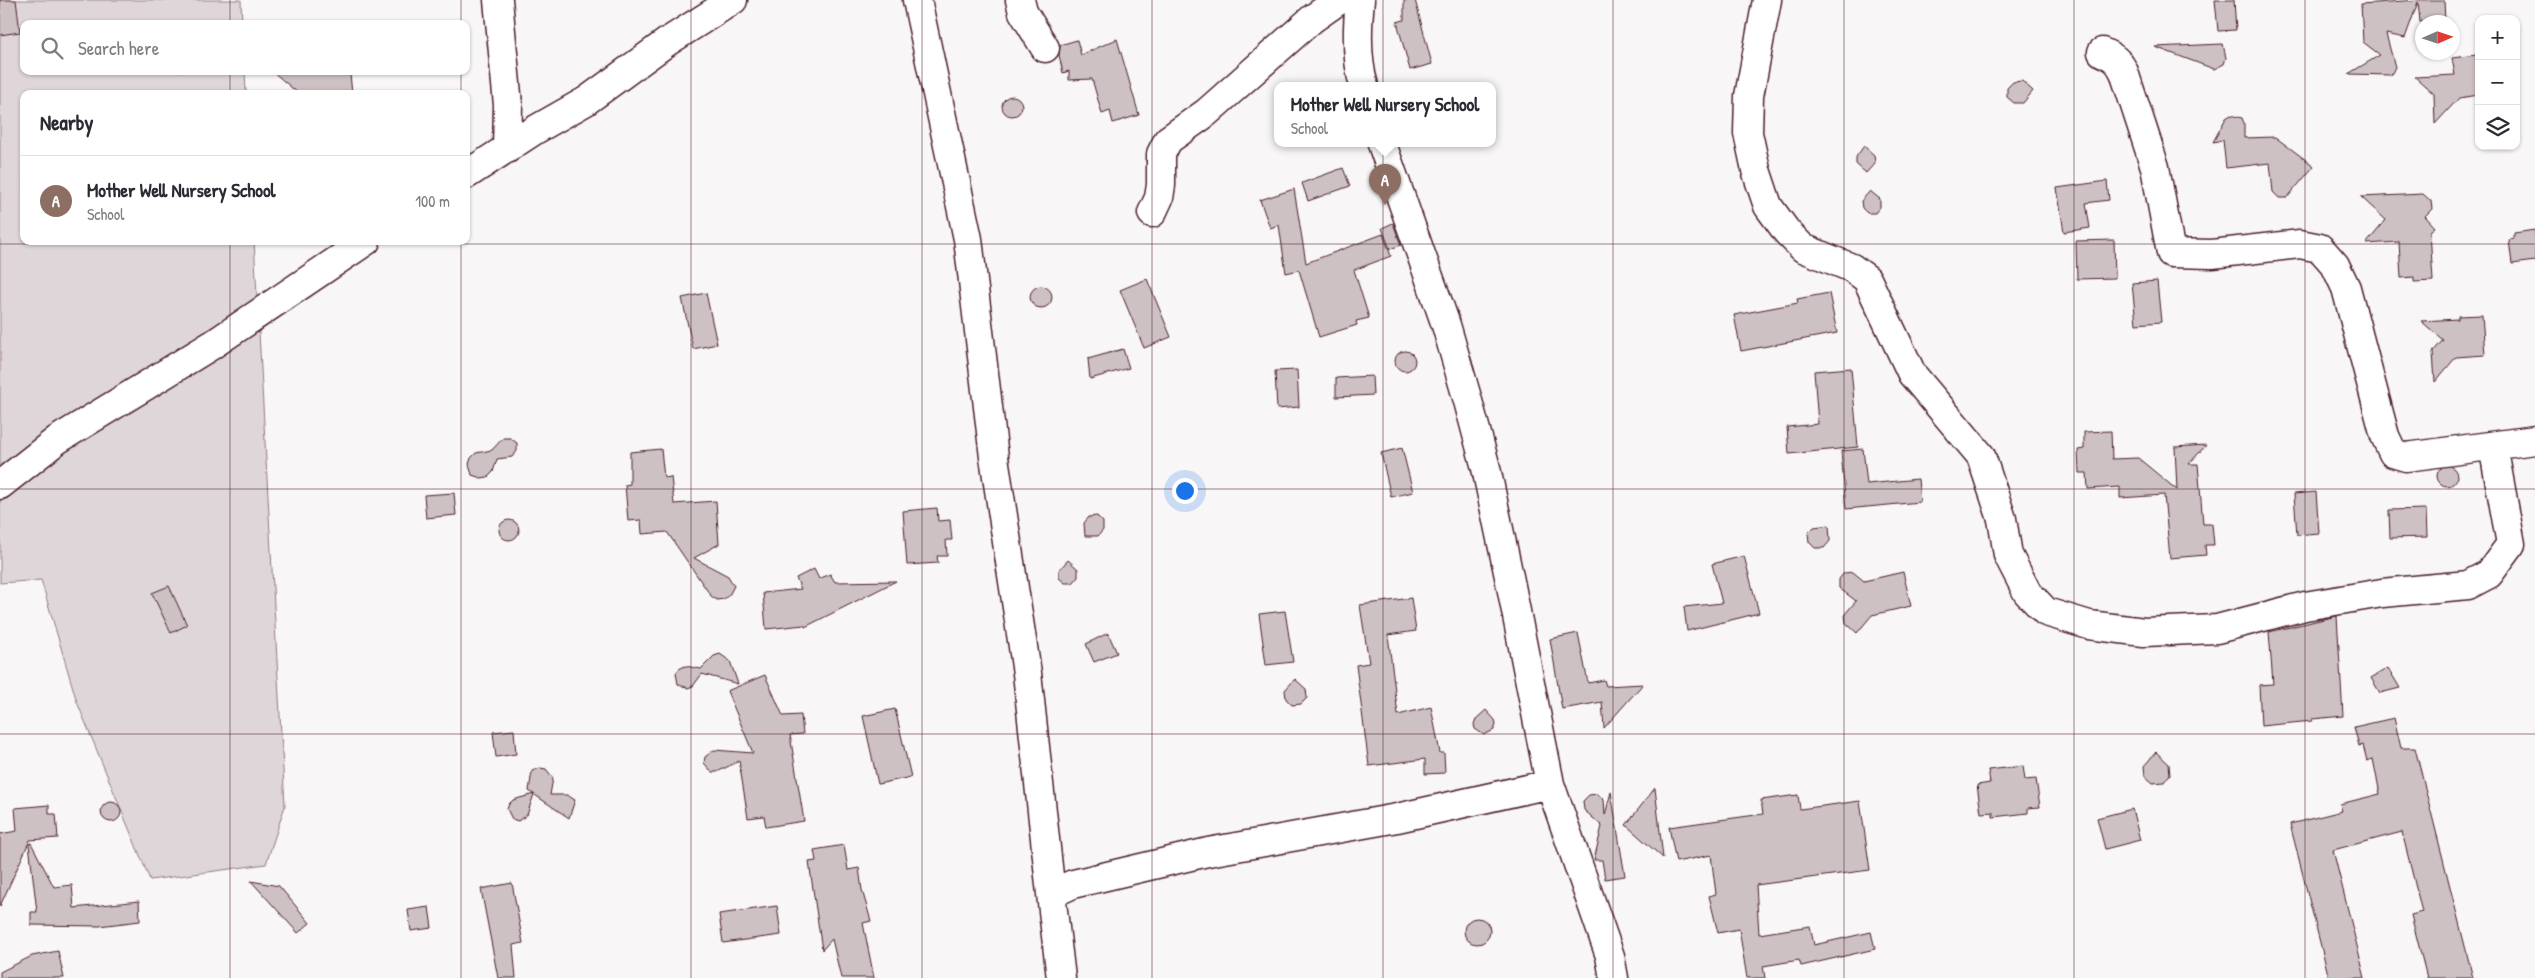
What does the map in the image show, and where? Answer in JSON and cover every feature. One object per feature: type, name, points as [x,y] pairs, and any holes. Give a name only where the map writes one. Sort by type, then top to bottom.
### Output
[{"type":"street","points":[[498,0],[508,105],[507,149]]},
{"type":"street","points":[[470,172],[586,101],[667,42],[733,0]]},
{"type":"street","points":[[916,0],[968,239],[994,457],[1027,673],[1061,978]]},
{"type":"street","points":[[1020,0],[1024,12],[1045,48]]},
{"type":"street","points":[[1152,213],[1161,186],[1161,154],[1168,140],[1206,113],[1312,19],[1339,0]]},
{"type":"street","points":[[1360,0],[1358,31],[1364,82]]},
{"type":"street","points":[[1767,0],[1749,96],[1748,133],[1756,170],[1768,206],[1803,248],[1852,268],[1867,279],[1912,374],[1981,456],[2002,519],[2008,555],[2028,592],[2046,612],[2088,625],[2144,632],[2188,631],[2232,626],[2305,606],[2382,593],[2468,585],[2489,574],[2511,544],[2493,446]]},
{"type":"street","points":[[2102,52],[2114,57],[2120,63],[2124,72],[2155,167],[2171,253],[2212,254],[2300,244],[2320,248],[2335,265],[2346,288],[2385,436],[2393,453],[2406,456],[2535,440]]},
{"type":"street","points":[[1383,147],[1446,325],[1486,468],[1524,642],[1550,784],[1610,956],[1614,978]]},
{"type":"street","points":[[0,484],[57,440],[212,345],[360,245]]},
{"type":"street","points":[[1051,894],[1073,884],[1208,852],[1397,818],[1550,784]]},
{"type":"shaded area","points":[[0,0],[241,0],[242,20],[20,20],[20,75],[245,75],[246,90],[20,90],[20,245],[254,245],[285,806],[266,864],[150,880],[77,702],[41,580],[0,583]]},
{"type":"building","points":[[0,0],[16,0],[20,32],[0,35]]},
{"type":"building","points":[[1404,0],[1415,0],[1432,64],[1410,70],[1397,22],[1404,20]]},
{"type":"building","points":[[2215,0],[2234,0],[2236,30],[2218,31]]},
{"type":"building","points":[[2444,0],[2445,15],[2419,15],[2418,2],[2405,38],[2386,34],[2395,67],[2391,75],[2348,74],[2380,55],[2363,42],[2361,4]]},
{"type":"building","points":[[1117,39],[1139,115],[1113,123],[1110,111],[1102,114],[1092,79],[1069,80],[1069,71],[1063,73],[1059,55],[1060,45],[1077,40],[1081,55]]},
{"type":"building","points":[[2223,44],[2226,58],[2224,64],[2214,69],[2155,47]]},
{"type":"building","points":[[2475,55],[2475,96],[2459,98],[2435,124],[2434,94],[2415,77],[2455,75],[2452,60],[2460,60],[2460,57]]},
{"type":"building","points":[[277,75],[350,75],[352,90],[294,90]]},
{"type":"building","points":[[2022,81],[2033,91],[2023,103],[2014,103],[2007,97],[2007,88],[2013,82]]},
{"type":"building","points":[[1012,96],[1019,99],[1022,106],[1019,113],[1012,116],[1005,113],[1002,106],[1005,99]]},
{"type":"building","points":[[2231,115],[2242,118],[2244,138],[2275,137],[2314,166],[2287,198],[2279,198],[2273,192],[2270,163],[2226,168],[2223,140],[2213,142],[2226,118]]},
{"type":"building","points":[[1864,146],[1874,155],[1875,163],[1866,173],[1856,164],[1856,157]]},
{"type":"building","points":[[1343,168],[1350,186],[1308,201],[1302,183]]},
{"type":"building","points":[[2107,181],[2109,200],[2086,203],[2090,228],[2064,232],[2057,188]]},
{"type":"building","points":[[1294,189],[1306,263],[1383,234],[1391,256],[1354,270],[1369,318],[1356,321],[1357,325],[1319,337],[1299,270],[1286,273],[1279,225],[1270,228],[1260,200]]},
{"type":"building","points":[[1870,191],[1880,199],[1880,207],[1875,213],[1867,213],[1862,208],[1861,201]]},
{"type":"building","points":[[2423,194],[2431,201],[2432,209],[2425,216],[2435,227],[2430,231],[2433,281],[2414,282],[2414,277],[2401,278],[2399,242],[2366,244],[2386,220],[2361,197]]},
{"type":"building","points":[[1393,223],[1401,245],[1390,249],[1382,228]]},
{"type":"building","points":[[2535,230],[2535,261],[2512,264],[2509,240],[2514,239],[2514,233]]},
{"type":"building","points":[[2114,240],[2115,278],[2077,279],[2076,241]]},
{"type":"building","points":[[1147,279],[1171,337],[1144,348],[1120,290]]},
{"type":"building","points":[[2157,281],[2161,322],[2136,324],[2132,283]]},
{"type":"building","points":[[1041,286],[1049,289],[1052,297],[1049,305],[1041,308],[1033,305],[1030,297],[1033,289]]},
{"type":"building","points":[[706,293],[717,344],[693,349],[682,298]]},
{"type":"building","points":[[1829,293],[1837,333],[1741,351],[1734,315],[1798,303],[1797,299]]},
{"type":"building","points":[[2482,315],[2485,355],[2456,357],[2435,382],[2433,352],[2443,340],[2421,321],[2458,319],[2458,316]]},
{"type":"building","points":[[1123,349],[1129,368],[1090,379],[1088,359]]},
{"type":"building","points":[[1405,351],[1412,354],[1415,361],[1412,368],[1405,371],[1398,368],[1395,361],[1398,354]]},
{"type":"building","points":[[1851,368],[1858,447],[1789,454],[1787,427],[1818,424],[1814,371]]},
{"type":"building","points":[[1297,370],[1299,407],[1277,409],[1275,371]]},
{"type":"building","points":[[1372,376],[1373,395],[1336,397],[1336,378]]},
{"type":"building","points":[[2111,431],[2112,459],[2138,458],[2177,490],[2175,447],[2206,445],[2189,464],[2198,464],[2203,524],[2212,524],[2214,545],[2205,545],[2206,555],[2170,558],[2164,495],[2120,498],[2120,487],[2088,489],[2087,473],[2079,473],[2078,450],[2084,449],[2084,432]]},
{"type":"building","points":[[503,438],[510,438],[517,443],[517,451],[512,457],[497,459],[493,472],[488,477],[481,478],[472,475],[469,464],[471,458],[476,453],[492,450]]},
{"type":"building","points":[[1402,448],[1413,492],[1391,497],[1381,453]]},
{"type":"building","points":[[661,449],[664,478],[671,477],[674,504],[716,501],[719,544],[694,558],[728,576],[734,586],[729,595],[724,599],[717,600],[711,596],[667,532],[642,534],[641,520],[628,521],[625,485],[630,484],[630,452]]},
{"type":"building","points":[[1863,449],[1867,484],[1918,479],[1920,502],[1846,509],[1841,451]]},
{"type":"building","points":[[2447,466],[2454,469],[2457,476],[2454,483],[2447,486],[2440,483],[2437,476],[2440,469]]},
{"type":"building","points":[[2316,492],[2319,533],[2297,535],[2294,494]]},
{"type":"building","points":[[454,493],[456,515],[426,518],[424,495]]},
{"type":"building","points":[[937,508],[938,521],[950,520],[952,540],[946,540],[947,556],[937,556],[938,563],[907,565],[903,511]]},
{"type":"building","points":[[2426,509],[2427,537],[2390,538],[2389,510]]},
{"type":"building","points":[[1097,516],[1103,522],[1103,530],[1098,536],[1085,536],[1084,523],[1089,517]]},
{"type":"building","points":[[509,520],[516,523],[519,530],[516,537],[509,540],[502,537],[499,530],[502,523]]},
{"type":"building","points":[[1829,525],[1830,541],[1824,548],[1815,548],[1809,542],[1808,533],[1814,527]]},
{"type":"building","points":[[1744,556],[1759,613],[1687,631],[1684,607],[1722,603],[1712,564]]},
{"type":"building","points":[[1068,560],[1078,569],[1078,577],[1073,583],[1065,583],[1059,578],[1059,570]]},
{"type":"building","points":[[814,569],[819,579],[830,574],[835,582],[896,581],[805,627],[804,625],[766,629],[763,593],[801,589],[796,578]]},
{"type":"building","points":[[1853,572],[1864,581],[1903,572],[1911,606],[1872,615],[1857,633],[1846,623],[1845,614],[1856,601],[1839,588],[1839,579],[1844,573]]},
{"type":"building","points":[[169,586],[187,625],[171,633],[152,593]]},
{"type":"building","points":[[1411,598],[1416,631],[1388,635],[1398,715],[1431,707],[1440,753],[1444,753],[1445,773],[1425,774],[1425,759],[1369,766],[1356,665],[1369,663],[1360,605]]},
{"type":"building","points":[[1285,611],[1293,662],[1266,665],[1259,614]]},
{"type":"building","points":[[2337,616],[2343,716],[2261,726],[2259,685],[2273,684],[2269,632]]},
{"type":"building","points":[[1108,633],[1117,653],[1094,662],[1086,644]]},
{"type":"building","points":[[1578,633],[1588,683],[1604,680],[1606,686],[1643,684],[1604,728],[1602,702],[1562,709],[1550,639]]},
{"type":"building","points":[[720,654],[730,661],[738,684],[702,674],[693,686],[688,688],[678,684],[676,673],[679,669],[685,666],[701,669],[714,656]]},
{"type":"building","points":[[2388,668],[2400,688],[2380,693],[2371,678]]},
{"type":"building","points":[[765,675],[783,716],[801,715],[803,734],[790,735],[804,821],[766,827],[764,816],[748,818],[739,761],[717,772],[712,772],[704,763],[705,757],[714,750],[753,753],[727,691]]},
{"type":"building","points":[[1295,679],[1306,689],[1307,698],[1301,704],[1292,705],[1286,699],[1285,690]]},
{"type":"building","points":[[895,709],[911,777],[878,784],[863,716]]},
{"type":"building","points":[[1486,710],[1495,720],[1496,725],[1494,730],[1484,735],[1475,729],[1474,724],[1476,719]]},
{"type":"building","points":[[2394,718],[2401,748],[2415,748],[2473,978],[2427,978],[2411,915],[2422,912],[2402,832],[2333,850],[2365,978],[2329,978],[2290,824],[2342,811],[2340,804],[2380,794],[2373,759],[2367,761],[2363,745],[2359,746],[2354,727]]},
{"type":"building","points":[[514,730],[516,754],[496,757],[493,732]]},
{"type":"building","points":[[2156,752],[2169,764],[2170,774],[2164,782],[2153,783],[2145,776],[2144,766]]},
{"type":"building","points":[[2023,766],[2025,780],[2036,779],[2040,807],[2028,808],[2028,813],[1993,817],[1993,812],[1981,813],[1977,785],[1990,783],[1988,770]]},
{"type":"building","points":[[540,768],[546,769],[553,778],[550,795],[567,795],[575,800],[569,818],[529,791],[532,771]]},
{"type":"building","points":[[1655,788],[1663,858],[1626,825]]},
{"type":"building","points":[[1611,792],[1625,876],[1605,879],[1602,860],[1594,860],[1602,826],[1584,810],[1583,801],[1589,795],[1597,794],[1604,800],[1605,815]]},
{"type":"building","points":[[534,794],[527,815],[518,821],[512,819],[507,809],[509,804],[513,800]]},
{"type":"building","points":[[1798,795],[1800,809],[1860,801],[1870,870],[1756,885],[1759,934],[1810,926],[1814,945],[1871,932],[1875,949],[1801,966],[1799,960],[1763,966],[1765,978],[1747,978],[1739,929],[1718,933],[1709,896],[1716,894],[1711,855],[1676,862],[1669,827],[1763,814],[1761,800]]},
{"type":"building","points":[[111,802],[118,805],[121,812],[118,819],[111,822],[104,819],[101,812],[104,805]]},
{"type":"building","points":[[49,805],[49,814],[56,814],[58,838],[30,840],[0,906],[0,834],[17,831],[15,808]]},
{"type":"building","points":[[2132,809],[2140,840],[2105,849],[2097,818]]},
{"type":"building","points":[[31,843],[54,887],[72,885],[74,908],[139,901],[140,921],[99,926],[31,925],[31,912],[37,912],[29,844]]},
{"type":"building","points":[[844,845],[848,870],[859,868],[862,890],[871,921],[863,923],[874,978],[841,978],[832,939],[822,950],[809,862],[816,861],[814,850]]},
{"type":"building","points":[[251,881],[279,886],[310,923],[298,933]]},
{"type":"building","points":[[512,883],[523,943],[513,945],[516,978],[498,978],[481,889]]},
{"type":"building","points":[[777,906],[781,935],[723,943],[719,914]]},
{"type":"building","points":[[429,907],[432,928],[411,931],[408,910]]},
{"type":"building","points":[[1477,918],[1486,922],[1490,931],[1486,940],[1477,944],[1468,940],[1464,931],[1468,922]]},
{"type":"building","points":[[58,951],[64,978],[0,978],[0,972],[32,956]]},
{"type":"place","name":"Mother Well Nursery School","points":[[1385,205]]}]
